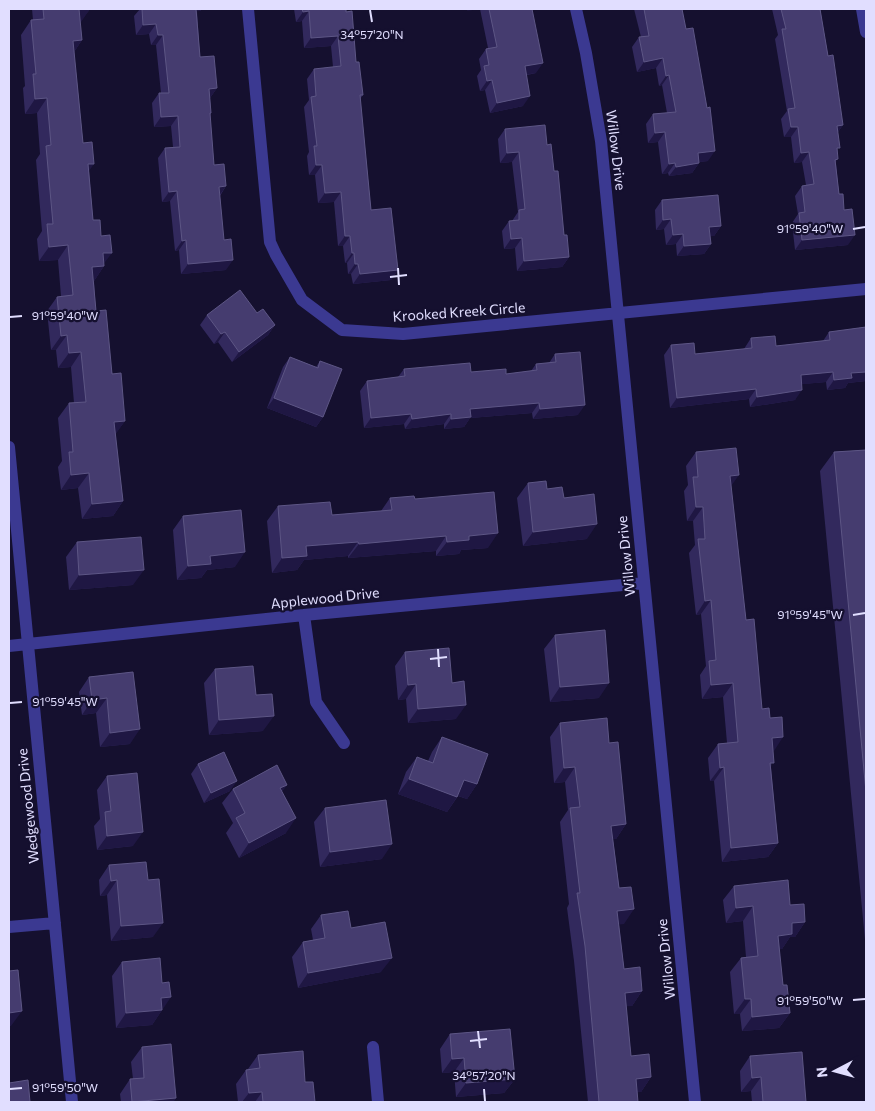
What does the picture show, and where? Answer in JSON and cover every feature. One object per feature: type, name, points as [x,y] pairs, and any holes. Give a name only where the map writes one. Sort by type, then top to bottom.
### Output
[{"type":"street","name":"Krooked Kreek Circle","points":[[248,9],[270,242],[302,300],[342,330],[403,334],[866,289]]},
{"type":"street","name":"Willow Drive","points":[[576,9],[601,141],[695,1102]]},
{"type":"street","points":[[862,9],[866,32]]},
{"type":"street","name":"Wedgewood Drive","points":[[9,446],[72,1102]]},
{"type":"street","name":"Applewood Drive","points":[[9,646],[304,615],[644,583]]},
{"type":"street","points":[[304,615],[316,702],[344,743]]},
{"type":"street","points":[[9,927],[55,923]]},
{"type":"street","points":[[373,1047],[378,1102]]},
{"type":"building","points":[[43,9],[79,9],[82,40],[73,41],[83,143],[92,142],[94,164],[88,164],[93,220],[100,220],[101,236],[110,235],[112,253],[103,253],[104,266],[92,267],[96,311],[106,310],[112,374],[121,373],[125,421],[114,422],[123,501],[92,504],[89,473],[71,475],[69,452],[73,452],[69,403],[86,402],[81,352],[69,353],[67,335],[61,336],[57,297],[73,295],[68,245],[49,247],[47,224],[53,224],[46,146],[51,145],[47,98],[35,99],[33,74],[36,74],[31,20],[44,19]]},
{"type":"building","points":[[142,9],[196,9],[200,57],[214,56],[217,88],[209,89],[214,165],[224,164],[226,186],[219,187],[224,240],[231,239],[233,260],[188,264],[186,240],[182,241],[177,191],[169,192],[165,148],[180,147],[178,116],[161,117],[159,93],[169,93],[163,35],[158,35],[156,24],[143,25]]},
{"type":"building","points":[[302,9],[346,9],[346,12],[352,11],[356,62],[359,62],[363,95],[360,95],[371,210],[391,208],[398,270],[360,274],[358,264],[355,264],[354,253],[352,253],[350,236],[345,236],[341,192],[325,193],[322,165],[316,165],[314,146],[317,146],[311,97],[316,96],[314,69],[341,66],[338,36],[311,38],[309,11],[303,12]]},
{"type":"building","points":[[489,9],[532,9],[543,63],[525,66],[530,96],[497,103],[492,80],[487,81],[484,66],[489,65],[486,49],[497,47]]},
{"type":"building","points":[[644,9],[682,9],[686,29],[693,28],[707,108],[710,107],[715,151],[698,153],[699,163],[676,167],[675,163],[669,164],[665,132],[655,133],[653,114],[676,112],[669,75],[666,76],[663,58],[644,62],[639,37],[649,36]]},
{"type":"building","points":[[781,9],[820,9],[828,56],[833,55],[843,125],[837,126],[840,148],[837,148],[838,159],[835,160],[839,194],[843,194],[844,210],[852,209],[855,235],[802,240],[799,213],[805,212],[802,186],[814,184],[809,152],[801,153],[798,127],[791,127],[788,109],[795,108],[782,29],[786,29]]},
{"type":"building","points":[[545,125],[547,145],[551,144],[554,171],[558,171],[564,235],[567,235],[569,257],[524,261],[522,238],[511,239],[509,221],[519,220],[519,210],[525,209],[519,152],[507,153],[505,129]]},
{"type":"building","points":[[718,195],[721,226],[709,227],[711,244],[684,246],[683,234],[673,235],[671,219],[663,220],[662,200]]},
{"type":"building","points":[[240,290],[257,313],[263,309],[275,325],[239,352],[225,332],[221,334],[207,315]]},
{"type":"building","points":[[866,327],[866,372],[851,373],[852,378],[834,380],[833,372],[801,375],[802,390],[757,397],[756,389],[677,398],[671,345],[694,343],[695,354],[752,348],[751,338],[775,336],[776,346],[830,340],[829,332]]},
{"type":"building","points":[[580,352],[585,405],[540,409],[539,403],[470,409],[471,417],[451,419],[451,414],[412,419],[411,414],[371,418],[367,381],[405,376],[404,369],[470,363],[471,372],[506,369],[506,374],[537,370],[536,364],[556,362],[555,354]]},
{"type":"building","points":[[290,357],[318,368],[320,361],[342,369],[323,417],[274,398]]},
{"type":"building","points":[[736,448],[739,475],[730,476],[746,620],[754,619],[762,709],[769,708],[770,718],[782,717],[783,737],[772,738],[774,763],[770,763],[778,843],[731,848],[724,767],[720,768],[718,744],[738,742],[733,683],[711,685],[709,661],[716,660],[711,600],[705,601],[698,539],[705,539],[703,507],[696,507],[693,477],[698,477],[696,452]]},
{"type":"building","points":[[866,450],[866,792],[834,452]]},
{"type":"building","points":[[546,481],[547,489],[562,487],[564,498],[594,494],[597,524],[533,532],[528,483]]},
{"type":"building","points":[[494,492],[498,533],[469,536],[469,540],[447,542],[446,536],[359,544],[358,542],[306,546],[307,556],[282,558],[278,506],[330,502],[332,515],[392,510],[390,498],[414,496],[415,499]]},
{"type":"building","points":[[241,510],[245,552],[210,556],[211,564],[188,566],[183,516]]},
{"type":"building","points":[[141,537],[144,570],[79,575],[77,542]]},
{"type":"building","points":[[605,630],[609,683],[560,687],[555,635]]},
{"type":"building","points":[[449,648],[452,683],[464,681],[466,705],[418,709],[416,684],[408,685],[405,652]]},
{"type":"building","points":[[253,666],[256,695],[272,694],[274,716],[219,720],[215,669]]},
{"type":"building","points":[[133,672],[140,729],[110,733],[107,698],[92,700],[89,677]]},
{"type":"building","points":[[607,718],[609,743],[618,742],[626,824],[611,826],[619,888],[631,887],[634,909],[617,911],[624,969],[640,967],[642,991],[625,993],[631,1056],[649,1054],[651,1077],[636,1079],[638,1102],[599,1102],[585,946],[577,893],[580,893],[570,808],[580,807],[575,767],[564,768],[560,723]]},
{"type":"building","points":[[442,737],[488,754],[477,784],[464,780],[457,797],[409,779],[417,757],[433,763]]},
{"type":"building","points":[[224,752],[237,781],[211,793],[198,764]]},
{"type":"building","points":[[277,765],[287,785],[280,788],[296,818],[249,843],[236,818],[245,813],[233,789]]},
{"type":"building","points":[[137,773],[143,832],[107,836],[105,812],[111,811],[107,776]]},
{"type":"building","points":[[386,800],[392,844],[330,852],[325,808]]},
{"type":"building","points":[[146,862],[148,880],[159,879],[163,923],[121,926],[117,880],[111,881],[109,865]]},
{"type":"building","points":[[788,880],[790,905],[804,904],[805,922],[792,923],[792,934],[778,936],[783,985],[787,985],[790,1013],[752,1017],[751,999],[745,999],[741,958],[758,956],[753,906],[736,908],[734,886]]},
{"type":"building","points":[[348,911],[351,928],[385,922],[392,958],[308,973],[303,942],[325,938],[321,915]]},
{"type":"building","points":[[160,958],[162,983],[169,982],[171,997],[161,998],[162,1010],[126,1013],[122,962]]},
{"type":"building","points":[[18,970],[22,1011],[9,1013],[9,971]]},
{"type":"building","points":[[510,1029],[515,1079],[466,1083],[464,1058],[452,1059],[450,1034]]},
{"type":"building","points":[[171,1044],[176,1098],[132,1102],[130,1079],[144,1078],[142,1047]]},
{"type":"building","points":[[303,1051],[305,1082],[313,1082],[315,1102],[263,1102],[262,1092],[249,1093],[246,1070],[260,1068],[258,1055]]},
{"type":"building","points":[[802,1052],[806,1102],[763,1102],[761,1077],[752,1078],[750,1056]]},
{"type":"building","points":[[28,1080],[30,1102],[9,1102],[9,1083]]}]
